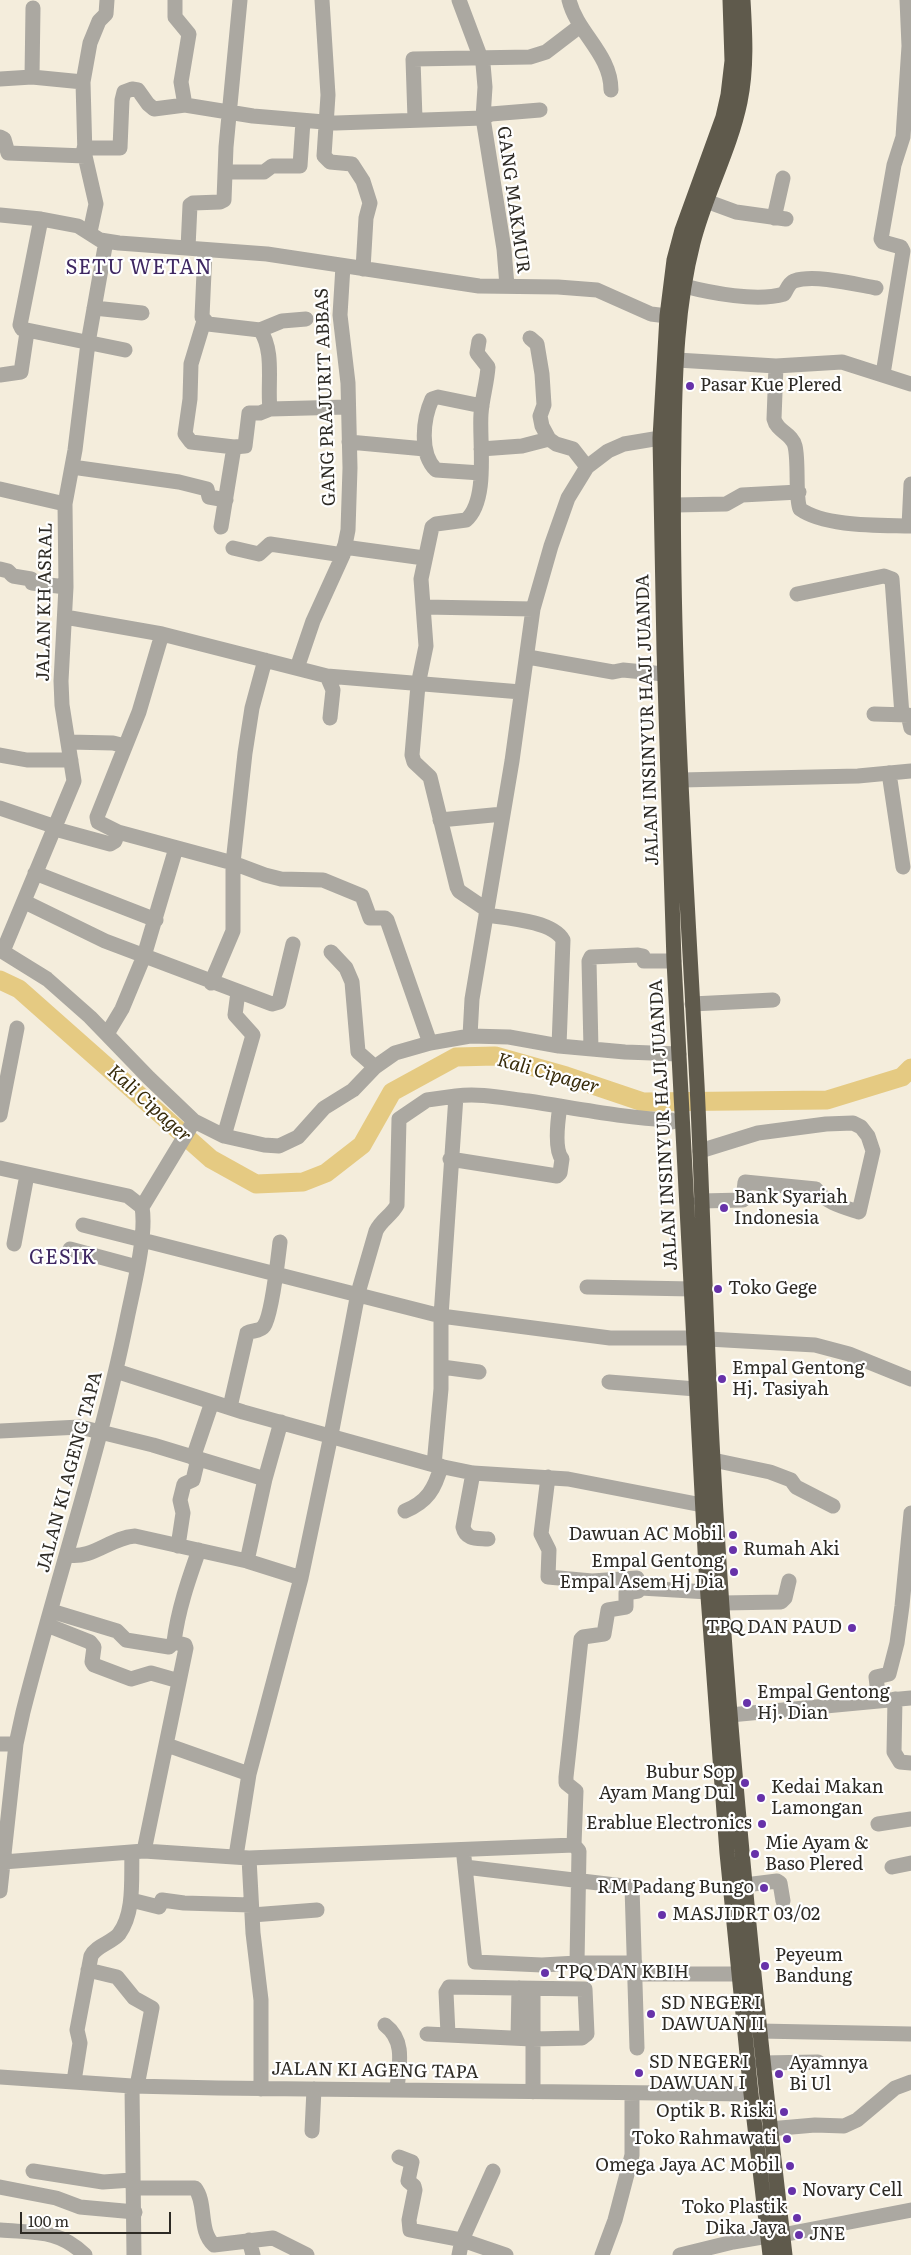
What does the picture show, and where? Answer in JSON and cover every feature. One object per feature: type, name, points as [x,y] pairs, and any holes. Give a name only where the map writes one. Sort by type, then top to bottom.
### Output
[{"type":"highway","name":"JALAN INSINYUR HAJI JUANDA","points":[[730,0],[734,97]]},
{"type":"highway","name":"JALAN INSINYUR HAJI JUANDA","points":[[743,0],[745,64],[734,97],[706,202],[694,235],[684,286],[677,360],[674,436],[670,650],[664,674],[680,909],[692,1004],[700,1151],[701,1339],[696,1388],[708,1592],[731,1815],[740,1974],[751,2094],[775,2235],[785,2255]]},
{"type":"highway","name":"JALAN INSINYUR HAJI JUANDA","points":[[729,119],[682,230],[674,260],[667,316],[660,438],[670,650],[681,780],[680,909],[674,961],[680,1077],[678,1126],[692,1289],[701,1339],[713,1460],[730,1715],[731,1815]]},
{"type":"highway","name":"JALAN INSINYUR HAJI JUANDA","points":[[734,1852],[745,1885],[769,2128],[775,2235],[770,2255]]},
{"type":"street","points":[[90,232],[96,204],[84,152],[83,82],[90,43],[99,21],[106,14],[107,0]]},
{"type":"street","points":[[175,0],[177,20],[188,30],[189,34],[181,82],[185,105]]},
{"type":"street","points":[[188,248],[190,205],[193,203],[222,202],[240,0]]},
{"type":"street","points":[[322,0],[328,95],[324,156],[326,161],[352,164],[369,195],[363,269]]},
{"type":"street","name":"GANG MAKMUR","points":[[459,0],[481,57],[485,87],[483,118],[504,250],[507,286]]},
{"type":"street","points":[[883,374],[903,251],[901,247],[882,242],[881,239],[883,217],[903,137],[909,46],[907,0]]},
{"type":"street","points":[[32,77],[33,8]]},
{"type":"street","points":[[415,119],[413,59],[530,57],[546,52],[574,14],[606,67],[611,79],[611,90]]},
{"type":"street","points":[[0,78],[32,77],[83,82]]},
{"type":"street","points":[[0,137],[4,139],[8,153],[84,152],[120,148],[123,95],[129,89],[138,90],[154,109],[185,105],[303,121],[483,118],[491,114],[540,110]]},
{"type":"street","points":[[226,172],[264,172],[272,166],[300,166],[303,121]]},
{"type":"street","points":[[706,202],[736,212],[780,218],[783,178]]},
{"type":"street","points":[[0,215],[40,218],[78,226],[100,240],[106,241],[267,254],[479,286],[597,290],[652,314],[667,316]]},
{"type":"street","points":[[40,218],[20,325],[22,329],[27,332],[125,350]]},
{"type":"street","name":"JALAN KH ASRAL","points":[[1,951],[25,902],[35,873],[74,781],[62,705],[61,681],[66,587],[65,504],[72,467],[88,343],[106,241]]},
{"type":"street","points":[[205,250],[202,292],[204,321],[191,364],[190,399],[185,434],[191,442],[234,447],[245,446],[249,413],[260,413],[270,409],[347,407]]},
{"type":"street","name":"GANG PRAJURIT ABBAS","points":[[297,668],[313,621],[343,551],[348,530],[348,383],[340,315],[343,266]]},
{"type":"street","points":[[684,286],[710,293],[762,296],[784,294],[794,281],[818,280],[876,288]]},
{"type":"street","points":[[94,308],[142,313]]},
{"type":"street","points":[[260,330],[282,321],[306,319]]},
{"type":"street","points":[[204,321],[214,325],[260,330],[264,336],[269,355],[270,409]]},
{"type":"street","points":[[0,375],[21,372],[27,332]]},
{"type":"street","points":[[530,338],[537,344],[544,400],[540,416],[549,439],[556,444],[573,449],[587,467]]},
{"type":"street","points":[[479,341],[477,353],[488,367],[482,406],[479,494],[469,517],[462,522],[436,524],[432,527],[424,558],[421,579],[426,646],[418,685],[412,759],[429,774],[456,887],[459,892],[486,913],[525,921],[559,932],[563,940],[559,1046]]},
{"type":"street","points":[[677,360],[776,366],[842,362],[911,384]]},
{"type":"street","points":[[776,366],[774,419],[779,429],[794,441],[799,492],[798,504],[800,509],[820,517],[849,523],[910,526],[911,484]]},
{"type":"street","points":[[481,473],[436,470],[429,461],[424,449],[427,417],[432,399],[438,397],[482,406]]},
{"type":"street","points":[[470,1036],[472,999],[528,658],[534,609],[561,517],[568,498],[587,467],[608,451],[624,444],[660,438]]},
{"type":"street","points":[[481,449],[522,446],[549,439]]},
{"type":"street","points":[[349,442],[424,449]]},
{"type":"street","points":[[221,527],[234,447]]},
{"type":"street","points":[[72,467],[179,482],[207,489],[209,496],[226,500]]},
{"type":"street","points":[[0,489],[65,504]]},
{"type":"street","points":[[674,505],[726,504],[742,495],[799,492]]},
{"type":"street","points":[[233,548],[259,554],[270,544],[424,558]]},
{"type":"street","points":[[0,569],[8,571],[13,576],[31,579],[32,583],[66,587]]},
{"type":"street","points":[[797,594],[884,576],[892,579],[902,715]]},
{"type":"street","points":[[424,607],[534,609]]},
{"type":"street","points":[[65,617],[162,634],[327,676],[521,692]]},
{"type":"street","points":[[162,634],[139,712],[96,817],[98,822],[118,832],[233,863],[281,879],[323,880],[362,896],[370,918],[385,918],[387,920],[430,1044]]},
{"type":"street","points":[[528,658],[613,672],[623,670],[664,674]]},
{"type":"street","points":[[211,983],[232,933],[233,863],[248,728],[265,660]]},
{"type":"street","points":[[327,676],[333,690],[330,718]]},
{"type":"street","points":[[874,714],[910,717],[911,728]]},
{"type":"street","points":[[69,742],[113,743],[125,746]]},
{"type":"street","points":[[0,755],[27,760],[71,760]]},
{"type":"street","points":[[681,780],[858,776],[911,771]]},
{"type":"street","points":[[889,773],[907,871]]},
{"type":"street","points":[[0,808],[55,828],[110,844],[115,841],[118,832]]},
{"type":"street","points":[[440,820],[503,814]]},
{"type":"street","points":[[107,1034],[122,1009],[144,956],[176,848]]},
{"type":"street","points":[[35,873],[156,920]]},
{"type":"street","points":[[25,902],[105,941],[211,983],[272,1004],[279,1002],[293,944]]},
{"type":"street","points":[[1,951],[47,979],[107,1034],[193,1123],[224,1136],[274,1146],[293,1140],[306,1130],[324,1108],[353,1090],[375,1067],[395,1053],[430,1044],[470,1036],[509,1037],[559,1046],[679,1054]]},
{"type":"street","points":[[331,952],[346,968],[352,982],[358,1052],[375,1067]]},
{"type":"street","points":[[591,1049],[589,961],[591,957],[638,955],[643,956],[644,961],[674,961]]},
{"type":"street","points":[[224,1136],[253,1035],[235,1016],[238,992]]},
{"type":"street","points":[[692,1004],[773,1000]]},
{"type":"street","points":[[0,1115],[17,1028]]},
{"type":"street","points":[[261,2089],[261,2000],[252,1910],[242,1857],[249,1774],[301,1578],[332,1435],[358,1293],[379,1224],[397,1205],[399,1118],[430,1099],[472,1094],[627,1117],[671,1120],[678,1126]]},
{"type":"street","points":[[405,1511],[429,1496],[437,1481],[442,1367],[441,1316],[450,1158],[456,1096]]},
{"type":"street","points":[[450,1158],[557,1176],[560,1173],[562,1159],[558,1155],[557,1133],[560,1106]]},
{"type":"street","points":[[0,1168],[128,1196],[142,1207],[193,1123]]},
{"type":"street","points":[[700,1151],[758,1133],[826,1124],[853,1123],[861,1127],[868,1136],[873,1151],[859,1212],[834,1204],[820,1196],[816,1189],[745,1182],[743,1200],[701,1201]]},
{"type":"street","points":[[14,1244],[27,1175]]},
{"type":"street","name":"JALAN KI AGENG TAPA","points":[[0,1891],[3,1835],[16,1744],[30,1685],[68,1555],[116,1372],[141,1242],[144,1220],[142,1207]]},
{"type":"street","points":[[83,1225],[141,1242],[277,1276],[358,1293],[441,1316],[610,1338],[701,1339],[815,1346],[849,1354],[910,1373]]},
{"type":"street","points":[[230,1407],[247,1333],[264,1327],[277,1276],[280,1242]]},
{"type":"street","points":[[70,1249],[137,1267]]},
{"type":"street","points":[[587,1287],[692,1289]]},
{"type":"street","points":[[442,1367],[479,1372]]},
{"type":"street","points":[[116,1372],[281,1422],[437,1465],[473,1473],[548,1477],[702,1505]]},
{"type":"street","points":[[610,1382],[696,1388]]},
{"type":"street","points":[[178,1546],[183,1513],[180,1500],[184,1484],[193,1480],[196,1458],[212,1402]]},
{"type":"street","points":[[247,1561],[265,1479],[281,1422]]},
{"type":"street","points":[[0,1430],[76,1426],[153,1445],[265,1479]]},
{"type":"street","points":[[713,1460],[770,1472],[791,1480],[796,1487],[833,1506]]},
{"type":"street","points":[[473,1473],[462,1527],[464,1534],[468,1537],[488,1539]]},
{"type":"street","points":[[427,2034],[525,2038],[582,2038],[586,2036],[585,1989],[581,1963],[580,1879],[578,1852],[574,1845],[576,1791],[566,1779],[582,1638],[604,1634],[608,1610],[626,1608],[626,1593],[638,1591],[638,1587],[637,1578],[592,1581],[548,1577],[549,1550],[541,1534],[548,1477]]},
{"type":"street","points":[[879,1701],[876,1679],[877,1676],[888,1674],[891,1658],[897,1643],[908,1562],[911,1513]]},
{"type":"street","points":[[68,1555],[86,1555],[125,1537],[135,1536],[247,1561],[301,1578]]},
{"type":"street","points":[[49,1618],[99,1624],[117,1631],[126,1640],[168,1648],[174,1642],[182,1600],[199,1550]]},
{"type":"street","points":[[722,1603],[781,1602],[785,1598],[789,1581]]},
{"type":"street","points":[[638,1587],[708,1592]]},
{"type":"street","points":[[49,1618],[93,1644]]},
{"type":"street","points":[[99,1624],[93,1644],[92,1664],[131,1678],[150,1673],[179,1681]]},
{"type":"street","points":[[74,2081],[80,2043],[78,2030],[92,1953],[114,1939],[120,1931],[130,1900],[138,1852],[167,1745],[186,1648],[185,1645],[174,1642]]},
{"type":"street","points":[[730,1715],[911,1698]]},
{"type":"street","points":[[895,1699],[894,1752],[900,1762],[911,1763]]},
{"type":"street","points":[[0,1744],[16,1744]]},
{"type":"street","points":[[167,1745],[249,1774]]},
{"type":"street","points":[[878,1824],[911,1819]]},
{"type":"street","points":[[3,1862],[138,1852],[242,1857],[395,1853],[463,1848],[574,1845]]},
{"type":"street","points":[[463,1848],[474,1958],[476,1962],[510,1964],[581,1963],[740,1974]]},
{"type":"street","points":[[892,1867],[911,1864]]},
{"type":"street","points":[[465,1867],[580,1879],[602,1884],[631,1885],[633,1888],[636,1968],[636,2048]]},
{"type":"street","points":[[745,1885],[780,1883],[783,1901]]},
{"type":"street","points":[[130,1900],[159,1907],[162,1900],[252,1910],[317,1910]]},
{"type":"street","points":[[88,1970],[118,1978],[134,1998],[152,2008],[133,2091],[132,2184],[135,2212],[134,2255]]},
{"type":"street","points":[[448,2034],[446,1992],[449,1987],[585,1989]]},
{"type":"street","points":[[526,1988],[525,2038],[533,2092]]},
{"type":"street","points":[[385,2024],[393,2030],[399,2044],[397,2090]]},
{"type":"street","points":[[759,2031],[911,2034]]},
{"type":"street","points":[[762,2063],[818,2062]]},
{"type":"street","name":"JALAN KI AGENG TAPA","points":[[0,2077],[74,2081],[133,2091],[261,2089],[313,2094],[397,2090],[533,2092],[632,2099],[751,2094]]},
{"type":"street","points":[[769,2128],[815,2125],[844,2126],[857,2120],[895,2088],[911,2082]]},
{"type":"street","points":[[312,2131],[313,2094]]},
{"type":"street","points":[[602,2255],[615,2220],[632,2155],[632,2099]]},
{"type":"street","points":[[399,2157],[412,2162],[408,2181],[415,2188],[408,2220],[410,2230],[462,2240],[506,2255]]},
{"type":"street","points":[[33,2170],[103,2182],[195,2188],[209,2238],[214,2245],[228,2249],[250,2240],[273,2238],[307,2255]]},
{"type":"street","points":[[459,2255],[462,2240],[493,2171]]},
{"type":"street","points":[[0,2187],[56,2198],[80,2207],[135,2212]]},
{"type":"street","points":[[680,2255],[733,2242],[911,2210]]},
{"type":"street","points":[[0,2230],[55,2236],[71,2242],[85,2255]]},
{"type":"street","points":[[250,2240],[253,2255]]},
{"type":"waterway","name":"Kali Cipager","points":[[0,980],[19,989],[211,1159],[256,1184],[303,1182],[326,1173],[362,1145],[392,1092],[456,1057],[495,1056],[566,1076],[643,1102],[827,1100],[902,1077],[911,1068]]},
{"type":"place","name":"Pasar Kue Plered","points":[[690,386]]},
{"type":"place","name":"Bank Syariah Indonesia","points":[[724,1208]]},
{"type":"place","name":"Toko Gege","points":[[718,1289]]},
{"type":"place","name":"Empal Gentong Hj. Tasiyah","points":[[722,1379]]},
{"type":"place","name":"Dawuan AC Mobil","points":[[733,1535]]},
{"type":"place","name":"Rumah Aki","points":[[733,1550]]},
{"type":"place","name":"Empal Gentong Empal Asem Hj Dia","points":[[734,1572]]},
{"type":"place","name":"TPQ DAN PAUD","points":[[852,1628]]},
{"type":"place","name":"Empal Gentong Hj. Dian","points":[[747,1703]]},
{"type":"place","name":"Bubur Sop Ayam Mang Dul","points":[[745,1783]]},
{"type":"place","name":"Kedai Makan Lamongan","points":[[761,1798]]},
{"type":"place","name":"Erablue Electronics","points":[[762,1824]]},
{"type":"place","name":"Mie Ayam & Baso Plered","points":[[755,1854]]},
{"type":"place","name":"RM Padang Bungo","points":[[764,1888]]},
{"type":"place","name":"MASJIDRT 03/02","points":[[662,1915]]},
{"type":"place","name":"Peyeum Bandung","points":[[765,1966]]},
{"type":"place","name":"TPQ DAN KBIH","points":[[545,1973]]},
{"type":"place","name":"SD NEGERI DAWUAN II","points":[[651,2014]]},
{"type":"place","name":"SD NEGERI DAWUAN I","points":[[639,2073]]},
{"type":"place","name":"Ayamnya Bi Ul","points":[[779,2074]]},
{"type":"place","name":"Optik B. Riski","points":[[784,2112]]},
{"type":"place","name":"Toko Rahmawati","points":[[787,2139]]},
{"type":"place","name":"Omega Jaya AC Mobil","points":[[790,2166]]},
{"type":"place","name":"Novary Cell","points":[[792,2191]]},
{"type":"place","name":"Toko Plastik Dika Jaya","points":[[797,2218]]},
{"type":"place","name":"JNE","points":[[799,2235]]},
{"type":"district","name":"SETU WETAN","points":[[139,268]]},
{"type":"district","name":"GESIK","points":[[63,1258]]}]
